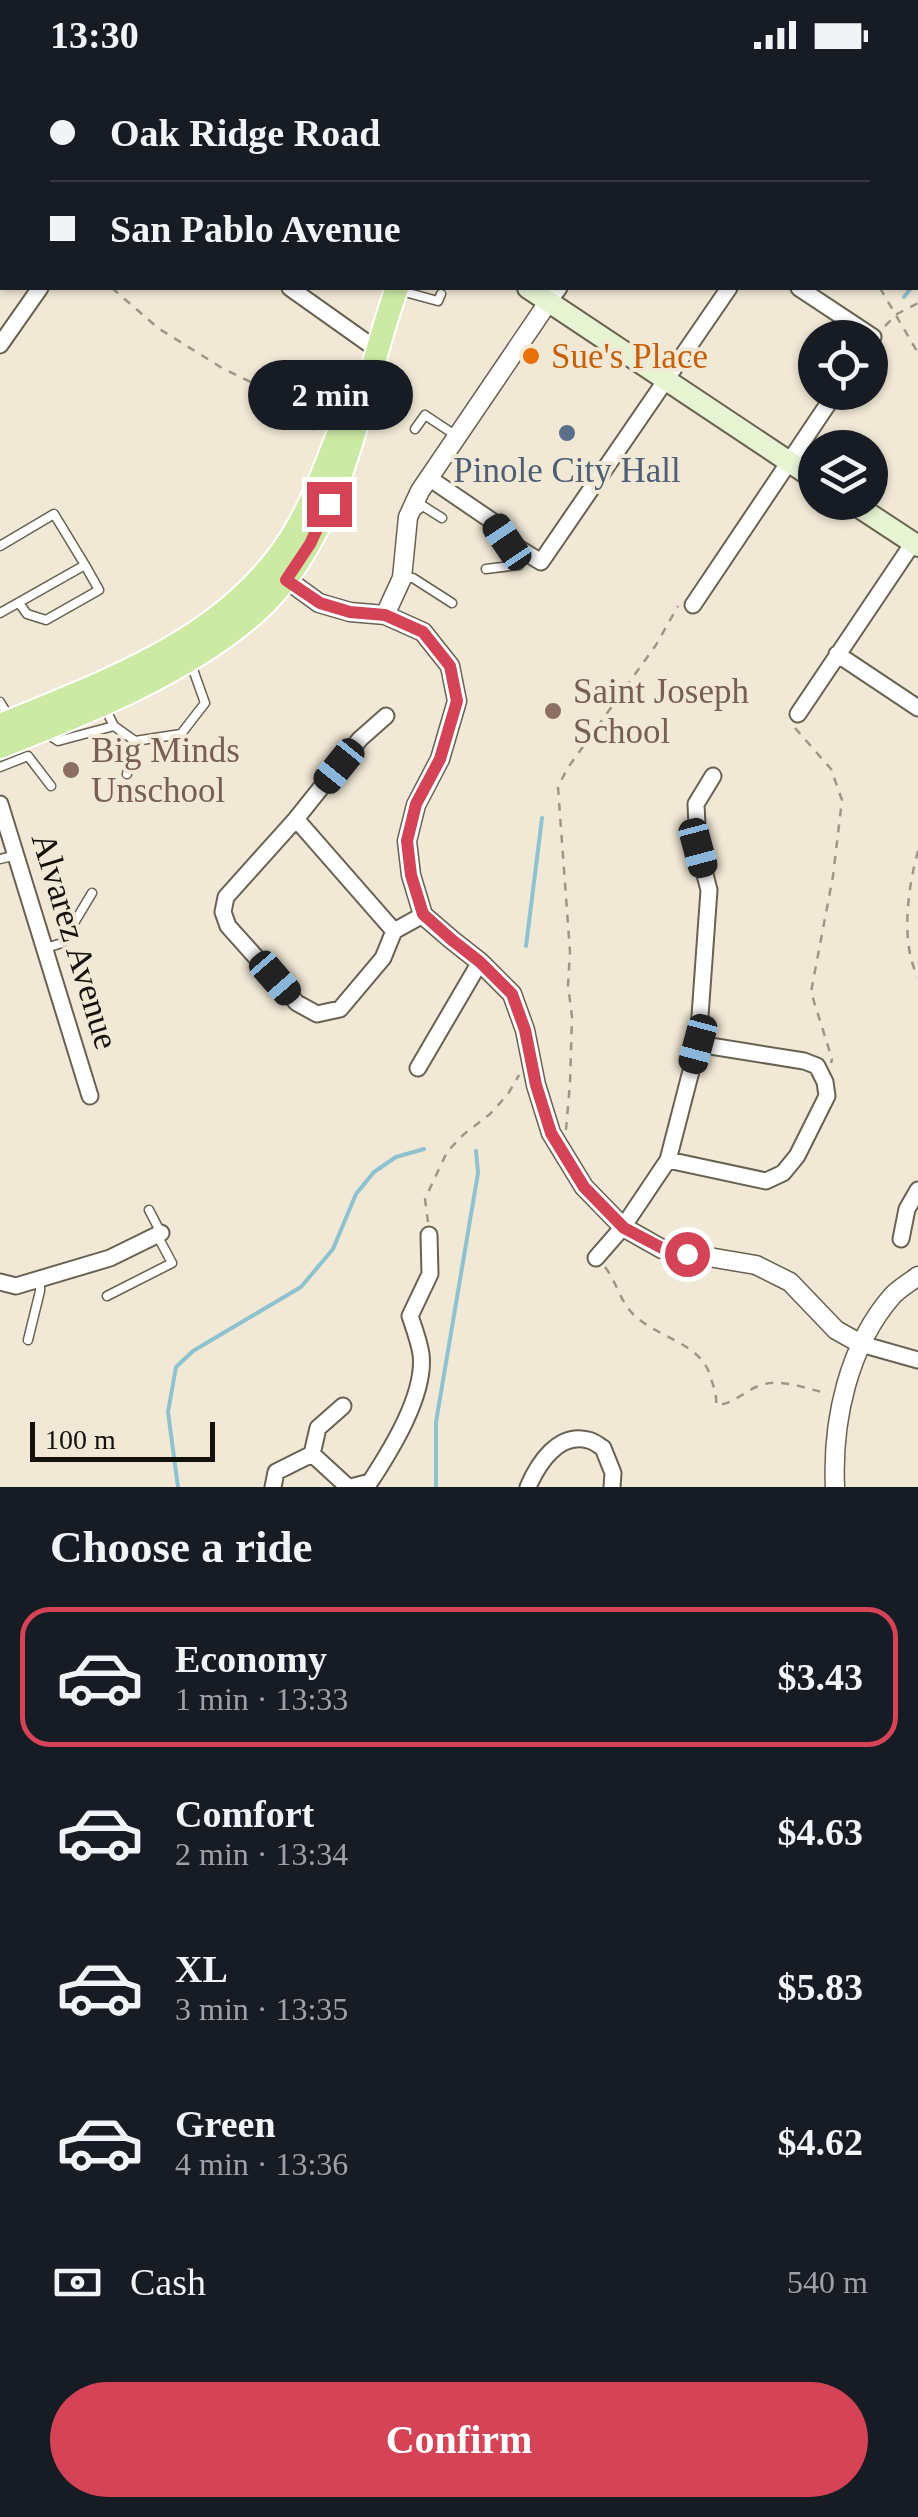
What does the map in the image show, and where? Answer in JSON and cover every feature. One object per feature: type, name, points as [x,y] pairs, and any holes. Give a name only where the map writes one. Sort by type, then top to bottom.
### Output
[{"type":"main road","points":[[4,716],[99,694],[190,660],[256,612],[313,498],[376,349],[416,291]]},
{"type":"main road","points":[[554,294],[668,380],[798,467]]},
{"type":"main road","points":[[0,747],[42,730],[132,668],[209,624],[278,574],[310,544],[356,428],[376,349]]},
{"type":"main road","points":[[878,520],[916,545]]},
{"type":"street","points":[[0,344],[39,290]]},
{"type":"street","points":[[293,290],[376,349]]},
{"type":"street","points":[[424,485],[493,522],[507,542],[541,562],[728,290]]},
{"type":"street","points":[[802,290],[843,320]]},
{"type":"street","points":[[385,615],[402,578],[408,518],[424,485],[554,294]]},
{"type":"street","points":[[687,602],[824,410]]},
{"type":"street","points":[[798,714],[916,545]]},
{"type":"street","points":[[278,574],[320,603],[350,612],[385,615],[423,632],[450,666],[457,701],[440,759],[416,804],[407,841],[411,875],[423,914],[512,994],[551,1133],[584,1187],[624,1228],[662,1248],[756,1265],[790,1282],[836,1330],[860,1344],[918,1360]]},
{"type":"street","points":[[837,654],[918,708]]},
{"type":"street","points":[[386,716],[360,739],[226,897],[223,912],[228,926],[297,1004],[317,1014],[340,1009],[382,958],[394,931],[423,914]]},
{"type":"street","points":[[596,1258],[624,1228],[668,1160],[698,1044],[709,890],[698,848],[696,804],[713,776]]},
{"type":"street","name":"Alvarez Avenue","points":[[2,814],[18,855],[90,1096]]},
{"type":"street","points":[[296,819],[394,931]]},
{"type":"street","points":[[418,1068],[480,962]]},
{"type":"street","points":[[668,1160],[766,1182],[782,1174],[797,1156],[827,1096],[826,1082],[817,1066],[698,1044]]},
{"type":"street","points":[[901,1239],[907,1209],[918,1190]]},
{"type":"street","points":[[0,1282],[16,1286],[110,1258],[159,1234]]},
{"type":"street","points":[[312,1454],[349,1487],[370,1482],[386,1457],[417,1394],[422,1356],[410,1316],[430,1274],[430,1235]]},
{"type":"street","points":[[836,1487],[834,1456],[843,1396],[860,1344],[894,1294],[918,1276]]},
{"type":"street","points":[[312,1454],[318,1428],[343,1406]]},
{"type":"street","points":[[528,1487],[537,1467],[560,1442],[586,1439],[603,1448],[613,1473],[612,1487]]},
{"type":"street","points":[[273,1487],[276,1472],[312,1454]]},
{"type":"lane","points":[[416,291],[438,300],[441,294]]},
{"type":"lane","points":[[415,429],[425,416],[458,436]]},
{"type":"lane","points":[[408,518],[423,506],[442,518]]},
{"type":"lane","points":[[0,546],[54,514],[99,590],[46,620],[26,614],[18,603]]},
{"type":"lane","points":[[486,569],[519,566],[526,554]]},
{"type":"lane","points":[[0,613],[84,565]]},
{"type":"lane","points":[[402,578],[413,578],[452,603]]},
{"type":"lane","points":[[99,694],[114,726],[135,741],[180,734],[205,702],[190,660]]},
{"type":"lane","points":[[42,730],[58,741],[114,726]]},
{"type":"lane","points":[[128,774],[135,741]]},
{"type":"lane","points":[[0,767],[28,756],[51,786]]},
{"type":"lane","points":[[0,860],[18,855]]},
{"type":"lane","points":[[46,948],[62,942],[92,893]]},
{"type":"lane","points":[[107,1296],[172,1262],[148,1210]]},
{"type":"lane","points":[[28,1340],[40,1279]]},
{"type":"path","points":[[114,290],[158,328],[253,383],[309,428],[336,438]]},
{"type":"path","points":[[881,290],[918,353]]},
{"type":"path","points":[[888,323],[918,303]]},
{"type":"path","points":[[562,1151],[568,1122],[572,1017],[558,787],[687,602]]},
{"type":"path","points":[[798,714],[793,725],[832,769],[842,800],[834,876],[811,992],[832,1059],[826,1082]]},
{"type":"path","points":[[918,851],[907,949],[918,976]]},
{"type":"path","points":[[430,1235],[425,1199],[439,1166],[463,1135],[508,1094],[531,1057]]},
{"type":"path","points":[[596,1258],[610,1273],[634,1316],[707,1364],[716,1405],[724,1405],[763,1384],[777,1382],[843,1396]]},
{"type":"waterway","points":[[904,297],[909,290]]},
{"type":"waterway","points":[[526,946],[542,818]]},
{"type":"waterway","points":[[178,1487],[168,1412],[176,1367],[193,1351],[301,1287],[333,1249],[356,1194],[374,1172],[396,1157],[424,1149]]},
{"type":"waterway","points":[[436,1487],[436,1422],[478,1173],[476,1151]]},
{"type":"place","name":"Sue's Place","points":[[531,356]]},
{"type":"place","name":"Pinole City Hall","points":[[567,433]]},
{"type":"place","name":"Saint Joseph School","points":[[553,711]]},
{"type":"place","name":"Big Minds Unschool","points":[[71,770]]},
{"type":"route","points":[[329,504],[310,544],[286,580],[320,603],[350,612],[385,615],[423,632],[450,666],[457,701],[440,759],[416,804],[407,841],[411,875],[423,914],[512,994],[551,1133],[584,1187],[624,1228],[662,1248],[687,1254]]}]
